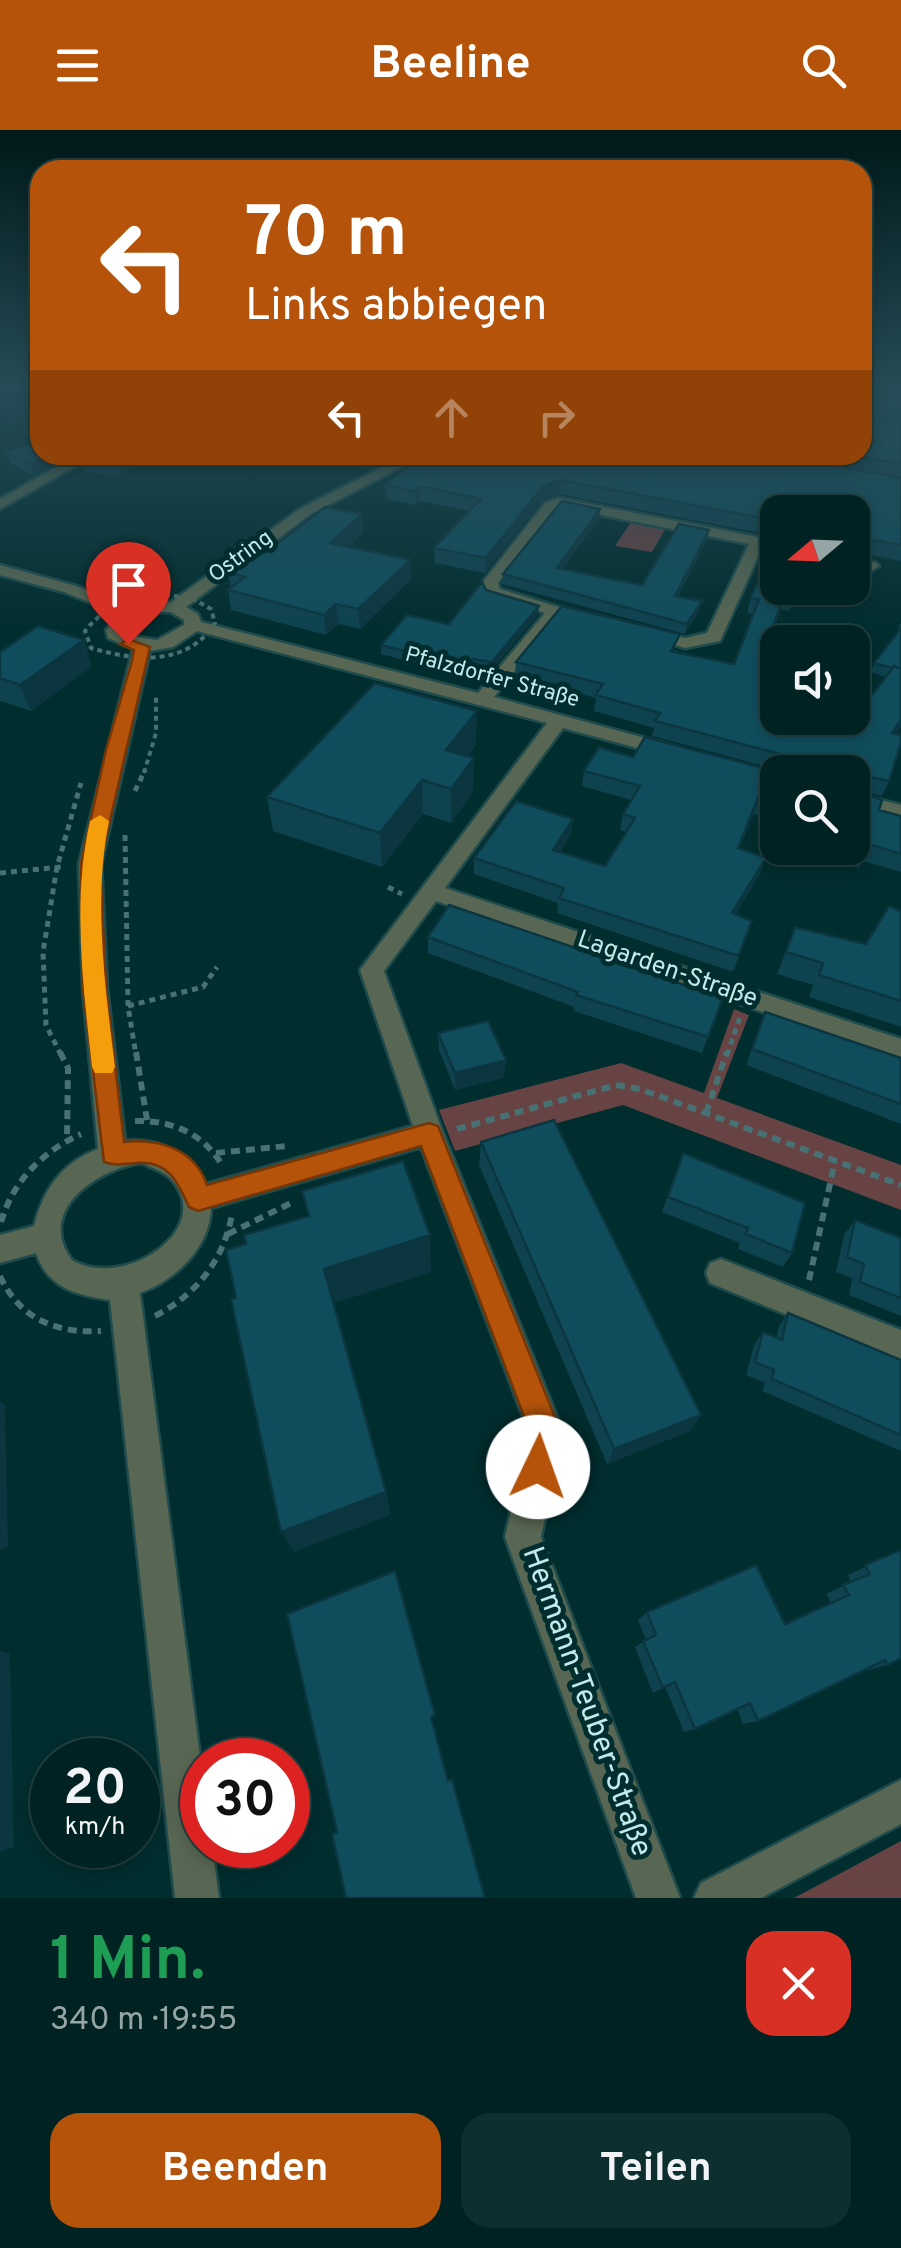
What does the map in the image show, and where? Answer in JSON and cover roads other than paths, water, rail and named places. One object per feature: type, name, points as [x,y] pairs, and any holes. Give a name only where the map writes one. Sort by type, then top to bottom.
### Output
[{"type":"street","points":[[0,505],[61,471]]},
{"type":"street","name":"Ostring","points":[[130,612],[174,607],[306,511],[386,471]]},
{"type":"street","points":[[610,625],[492,592],[490,583],[550,506],[558,502],[758,541],[714,637],[684,643],[629,629]]},
{"type":"street","points":[[0,570],[70,588],[130,612]]},
{"type":"street","points":[[130,612],[117,622],[116,638],[142,647],[174,641],[193,626],[192,618],[174,607]]},
{"type":"street","points":[[482,700],[555,611]]},
{"type":"street","name":"Pfalzdorfer Straße","points":[[193,626],[215,628],[686,756]]},
{"type":"street","points":[[113,1154],[94,988],[90,864],[142,647]]},
{"type":"street","points":[[432,892],[558,722]]},
{"type":"street","points":[[870,804],[901,812]]},
{"type":"street","name":"Lagarden-Straße","points":[[432,892],[901,1049]]},
{"type":"street","name":"Hermann-Teuber-Straße","points":[[432,892],[372,970],[429,1133],[546,1432],[523,1537],[658,1898]]},
{"type":"street","points":[[198,1199],[429,1133]]},
{"type":"street","points":[[144,1151],[171,1158],[191,1176],[198,1199],[194,1227],[179,1253],[154,1274],[124,1285],[94,1286],[69,1277],[53,1259],[46,1236],[54,1202],[79,1172],[113,1154],[144,1151]]},
{"type":"street","points":[[0,1249],[46,1236]]},
{"type":"street","points":[[721,1272],[901,1346]]},
{"type":"street","points":[[124,1285],[196,1898]]},
{"type":"street","points":[[716,1898],[901,1800]]}]
